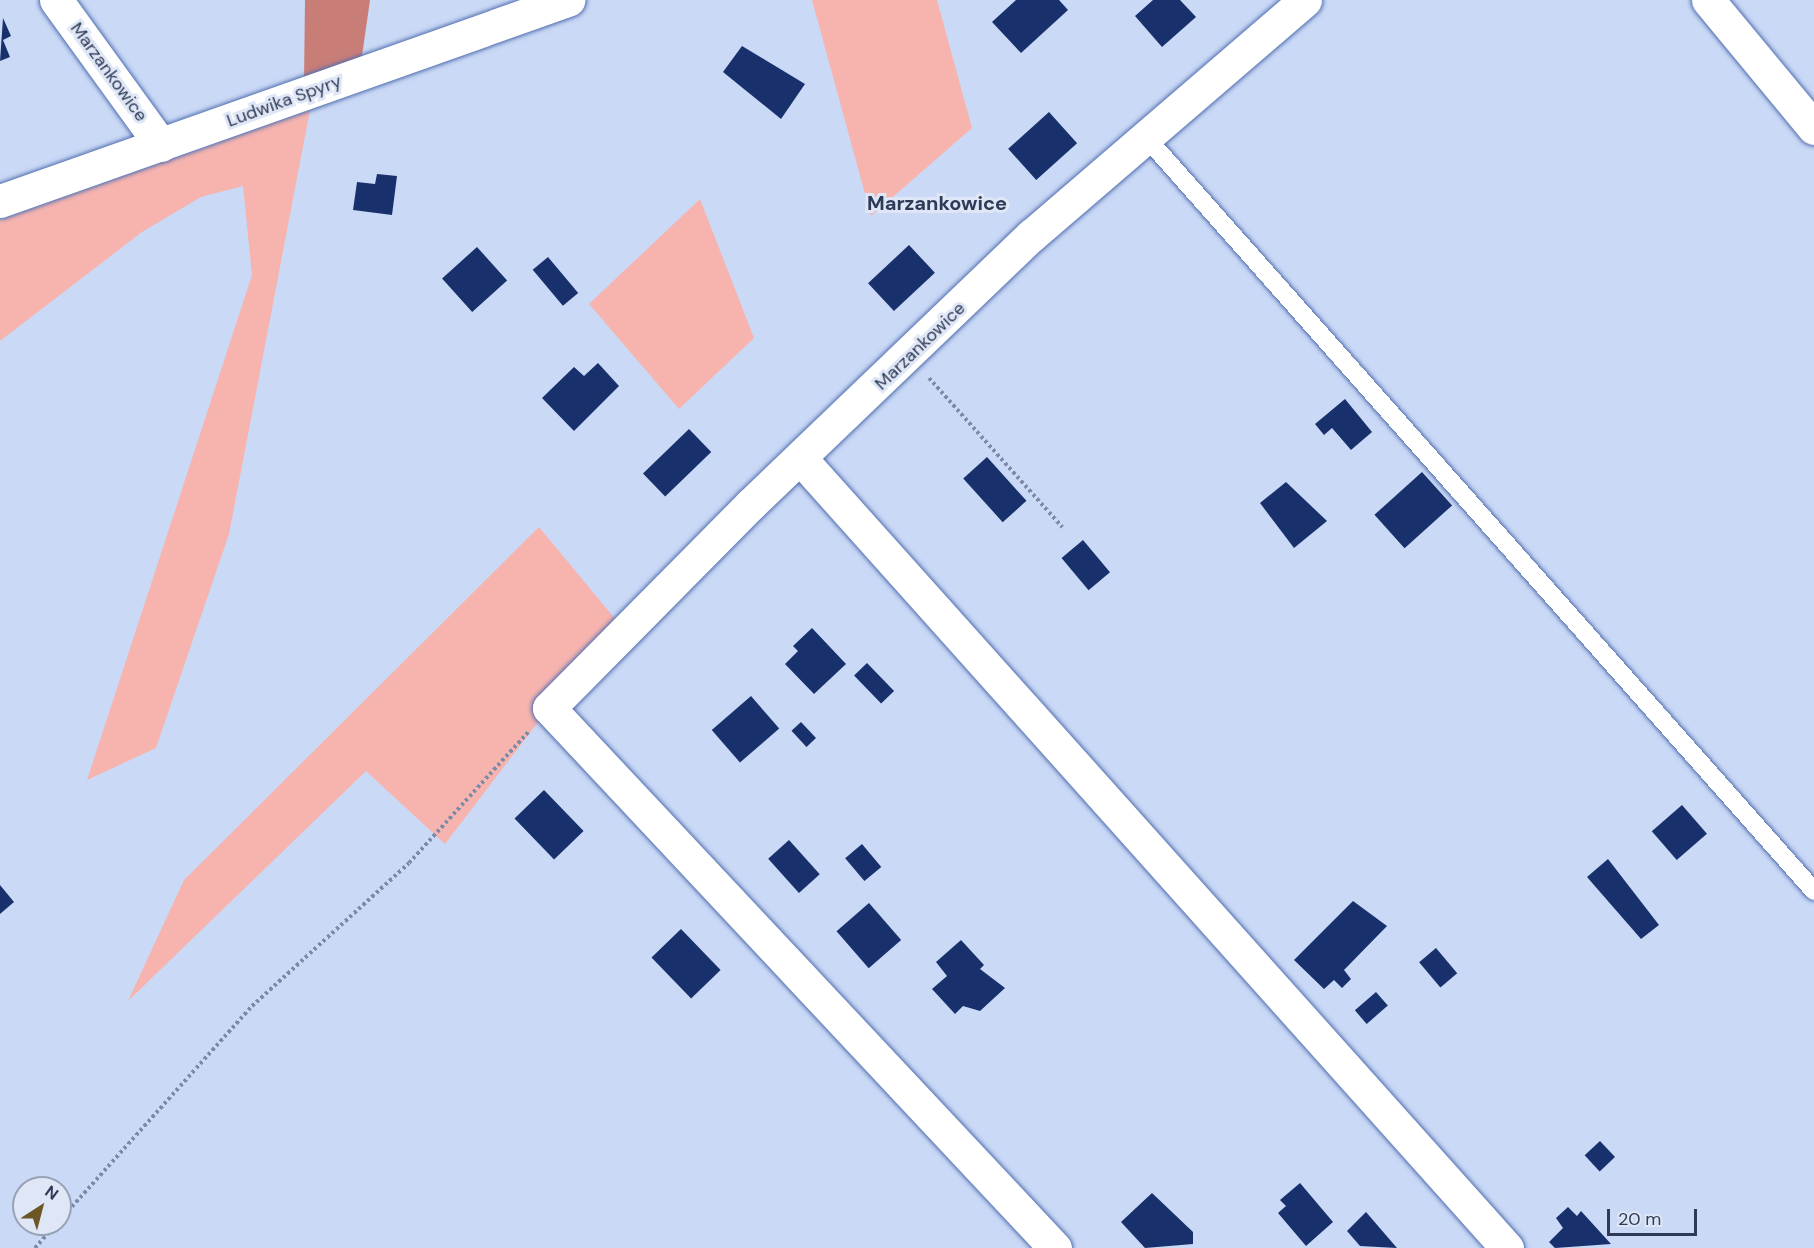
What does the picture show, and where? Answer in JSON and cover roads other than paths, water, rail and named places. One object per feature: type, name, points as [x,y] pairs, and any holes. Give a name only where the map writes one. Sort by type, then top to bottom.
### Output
[{"type":"street","name":"Marzankowice","points":[[56,0],[161,145]]},
{"type":"street","name":"Ludwika Spyry","points":[[0,201],[568,0]]},
{"type":"street","name":"Marzankowice","points":[[1055,1248],[549,708],[801,459],[911,357],[1032,235],[1144,135],[1305,0]]},
{"type":"street","points":[[1708,0],[1814,128]]},
{"type":"street","points":[[801,459],[1507,1248]]},
{"type":"lane","points":[[1144,135],[1814,891]]},
{"type":"district","name":"Marzankowice","points":[[937,203]]}]
